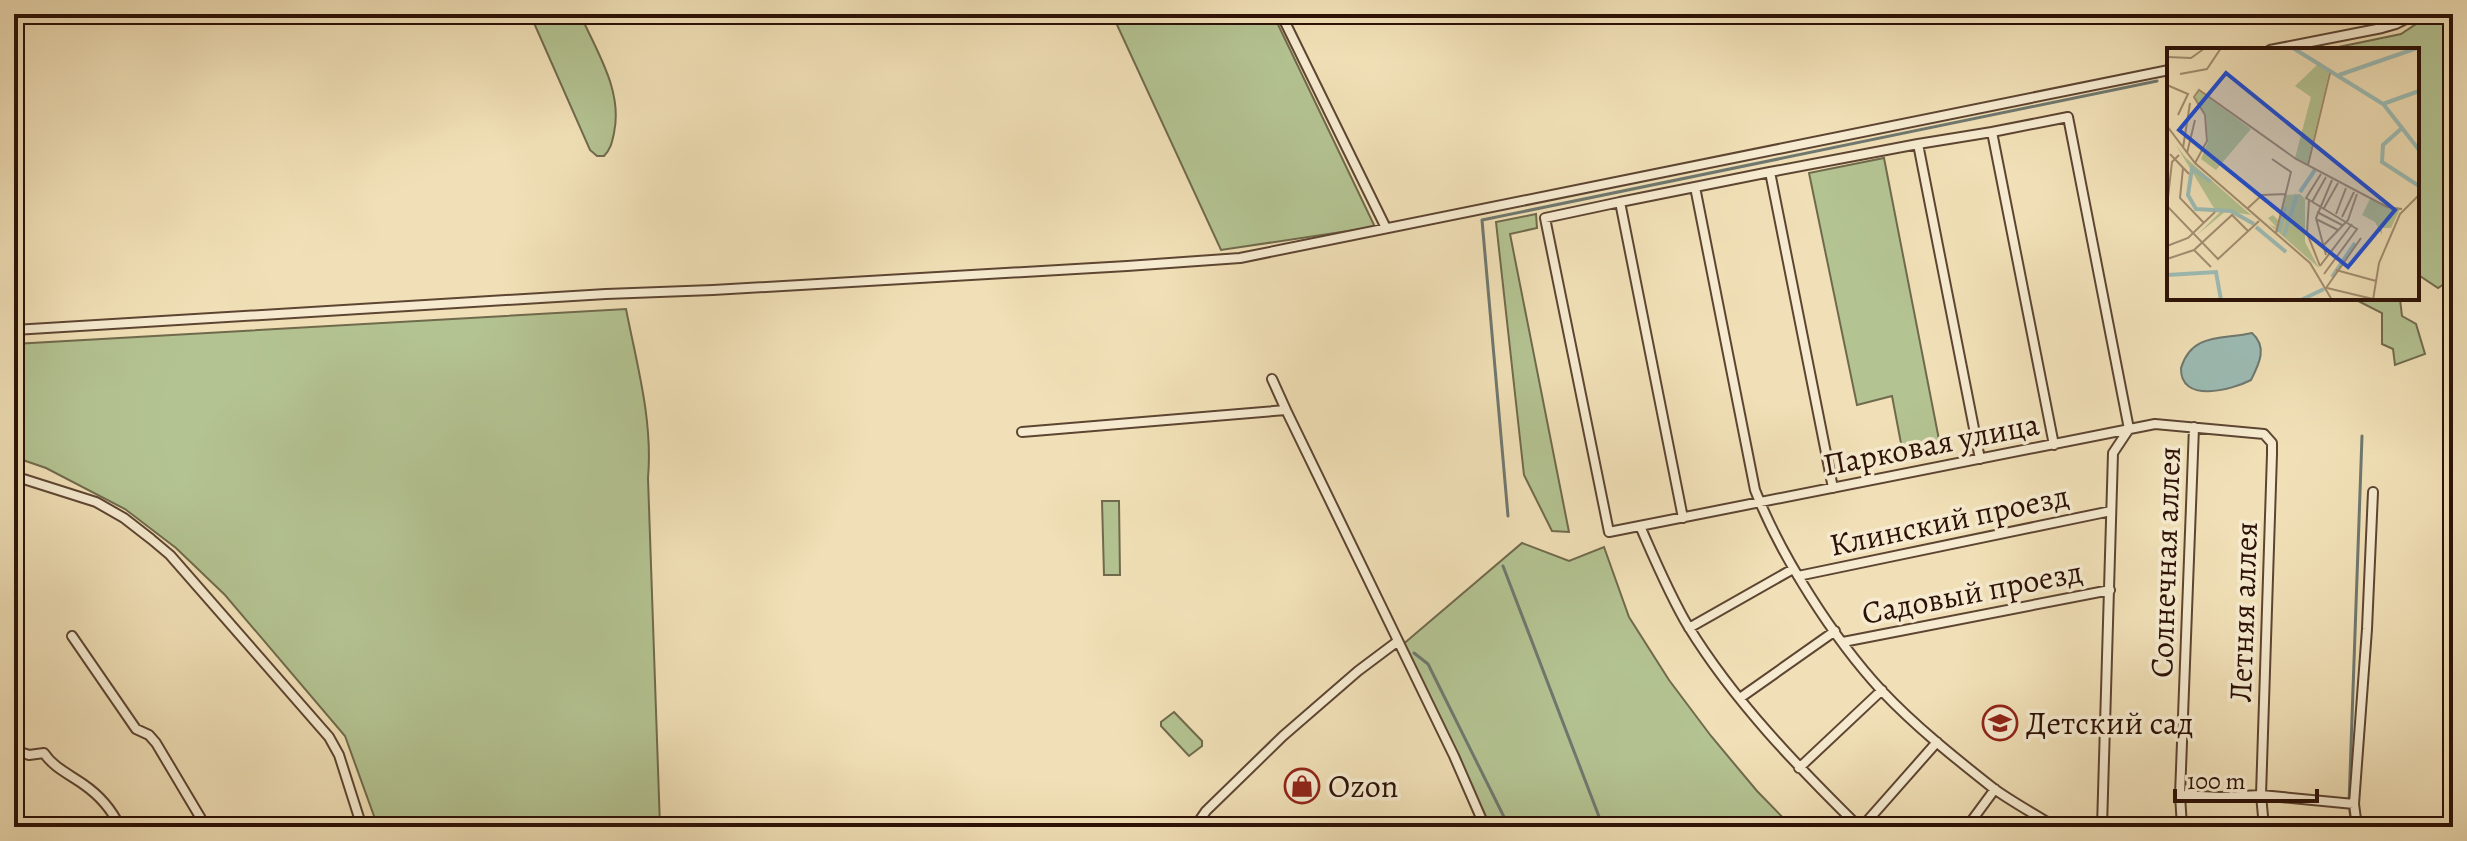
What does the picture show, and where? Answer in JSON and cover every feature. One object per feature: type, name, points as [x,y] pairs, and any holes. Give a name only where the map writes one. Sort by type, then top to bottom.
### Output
[{"type":"street","points":[[1281,14],[1386,228]]},
{"type":"street","points":[[2280,48],[2382,28],[2416,14]]},
{"type":"street","points":[[14,330],[1240,258],[2167,70]]},
{"type":"street","points":[[1683,518],[1620,202],[2068,117],[2129,429],[2113,453],[2102,827]]},
{"type":"street","points":[[1992,132],[2054,445]]},
{"type":"street","points":[[1918,144],[1980,459]]},
{"type":"street","points":[[1770,172],[1833,488]]},
{"type":"street","points":[[1695,187],[1755,490],[1795,572],[1843,642],[1882,690],[1937,742],[1995,789],[2055,827]]},
{"type":"street","name":"Парковая улица","points":[[1620,202],[1545,218],[1609,532],[2155,424],[2264,434]]},
{"type":"street","points":[[1272,379],[1454,756],[1485,827]]},
{"type":"street","points":[[1022,432],[1286,410]]},
{"type":"street","name":"Солнечная аллея","points":[[2182,827],[2180,795],[2194,427]]},
{"type":"street","name":"Летняя аллея","points":[[2264,434],[2272,443],[2261,795],[2264,827]]},
{"type":"street","points":[[14,476],[96,502],[124,518],[170,555],[329,737],[339,755],[362,827]]},
{"type":"street","points":[[2357,827],[2354,804],[2373,492]]},
{"type":"street","name":"Клинский проезд","points":[[1689,628],[1795,572],[2111,511]]},
{"type":"street","points":[[1640,526],[1668,590],[1689,628],[1740,698],[1799,768],[1860,827],[1937,742]]},
{"type":"street","name":"Садовый проезд","points":[[1843,642],[2110,590]]},
{"type":"street","points":[[1740,698],[1835,631]]},
{"type":"street","points":[[72,636],[136,729],[149,735],[156,743],[206,827]]},
{"type":"street","points":[[1195,827],[1206,811],[1283,736],[1398,641]]},
{"type":"street","points":[[1799,768],[1882,690]]},
{"type":"street","points":[[14,750],[29,755],[44,753],[53,764],[100,798],[120,827]]},
{"type":"street","points":[[1967,827],[1995,789]]},
{"type":"street","points":[[2180,795],[2261,795],[2354,804]]},
{"type":"green space","points":[[530,14],[580,14],[607,72],[615,102],[614,133],[604,156],[597,156],[590,150]]},
{"type":"green space","points":[[1112,14],[1273,14],[1375,227],[1221,250]]},
{"type":"green space","points":[[2431,14],[2453,14],[2453,278],[2438,288],[2419,275],[2419,48],[2334,48],[2401,34]]},
{"type":"green space","points":[[1884,158],[1942,455],[1936,456],[1935,453],[1904,459],[1892,396],[1857,405],[1809,173]]},
{"type":"green space","points":[[1536,214],[1537,228],[1510,234],[1569,532],[1552,531],[1524,475],[1496,222]]},
{"type":"green space","points":[[2400,300],[2402,316],[2416,324],[2425,354],[2395,365],[2393,349],[2382,344],[2382,313],[2360,302]]},
{"type":"green space","points":[[626,309],[648,435],[660,827],[378,827],[345,736],[225,595],[176,548],[125,509],[46,468],[14,457],[14,344]]},
{"type":"green space","points":[[1102,501],[1119,501],[1120,575],[1104,575]]},
{"type":"green space","points":[[1522,543],[1569,561],[1604,547],[1629,617],[1669,680],[1757,791],[1792,827],[1485,827],[1401,646]]},
{"type":"green space","points":[[1174,712],[1202,741],[1202,746],[1189,756],[1161,726],[1161,722]]},
{"type":"water","points":[[2252,333],[2261,350],[2251,380],[2208,391],[2189,386],[2183,379],[2181,368],[2193,348],[2210,340]]},
{"type":"waterway","points":[[1508,516],[1482,220],[2157,81]]},
{"type":"waterway","points":[[2352,827],[2349,803],[2362,436]]},
{"type":"waterway","points":[[1503,566],[1603,827]]},
{"type":"waterway","points":[[1414,653],[1428,664],[1509,827]]},
{"type":"place","name":"Детский сад","points":[[2000,723]]},
{"type":"place","name":"Ozon","points":[[1302,786]]}]
